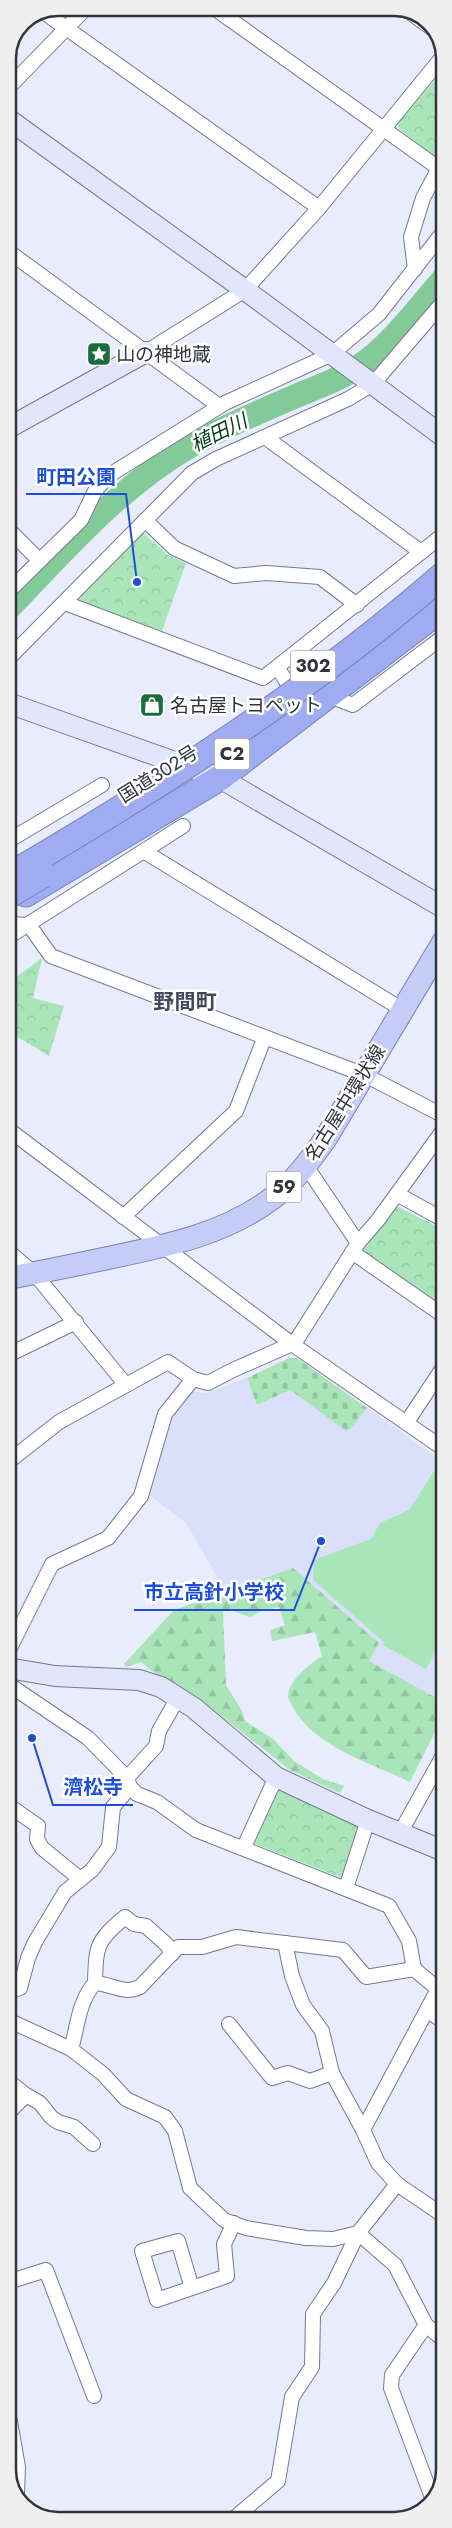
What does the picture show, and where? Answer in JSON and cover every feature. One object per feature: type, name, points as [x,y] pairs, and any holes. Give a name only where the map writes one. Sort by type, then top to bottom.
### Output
[{"type":"highway","name":"国道302号","points":[[16,860],[179,763],[283,676],[374,622],[435,571]]},
{"type":"highway","name":"C2","points":[[16,871],[150,790],[256,718],[347,652],[435,581]]},
{"type":"highway","name":"C2","points":[[16,891],[160,802],[263,733],[354,666],[435,601]]},
{"type":"highway","name":"国道302号","points":[[16,900],[220,778],[435,614]]},
{"type":"main road","name":"名古屋中環状線","points":[[17,1276],[162,1247],[218,1230],[245,1216],[274,1197],[306,1166],[365,1075],[435,955]]},
{"type":"street","points":[[16,80],[78,16]]},
{"type":"street","points":[[225,16],[383,131],[435,166]]},
{"type":"street","points":[[51,17],[319,208]]},
{"type":"street","points":[[16,424],[146,352],[245,290],[319,208],[435,66]]},
{"type":"street","points":[[16,125],[435,430]]},
{"type":"street","points":[[415,269],[411,237],[422,198],[435,179]]},
{"type":"street","points":[[16,583],[38,559],[81,520],[95,491],[108,476],[219,406],[335,356],[379,314],[435,243]]},
{"type":"street","points":[[16,257],[219,406]]},
{"type":"street","points":[[16,651],[192,473],[216,459],[348,399],[370,382],[435,311]]},
{"type":"street","points":[[265,437],[421,552]]},
{"type":"street","points":[[145,520],[180,552],[234,576],[266,573],[320,577],[357,604]]},
{"type":"street","points":[[16,537],[38,559]]},
{"type":"street","points":[[65,603],[264,678],[283,676],[357,604],[435,541]]},
{"type":"street","points":[[327,695],[353,705],[435,643]]},
{"type":"street","points":[[16,706],[220,778],[435,903]]},
{"type":"street","points":[[16,836],[102,785]]},
{"type":"street","points":[[16,932],[183,826]]},
{"type":"street","points":[[90,886],[93,865],[105,846]]},
{"type":"street","points":[[145,852],[402,1010]]},
{"type":"street","points":[[16,924],[29,925]]},
{"type":"street","points":[[29,925],[51,956],[264,1039],[365,1075],[435,1112]]},
{"type":"street","points":[[123,1217],[236,1111],[264,1039]]},
{"type":"street","points":[[16,1135],[293,1344],[436,1443]]},
{"type":"street","points":[[17,1455],[59,1422],[168,1362],[193,1379],[208,1384],[233,1370],[293,1344],[355,1248],[435,1141]]},
{"type":"street","points":[[306,1166],[355,1248],[436,1310]]},
{"type":"street","points":[[396,1194],[435,1215]]},
{"type":"street","points":[[16,1258],[34,1273],[126,1385]]},
{"type":"street","points":[[17,1351],[76,1322]]},
{"type":"street","points":[[17,1635],[52,1564],[108,1538],[141,1496],[165,1414],[193,1379]]},
{"type":"street","points":[[407,1422],[436,1380]]},
{"type":"street","points":[[17,1680],[139,1680],[161,1687],[179,1696],[276,1777],[368,1820],[436,1848]]},
{"type":"street","points":[[17,1684],[88,1738],[137,1794],[157,1802],[196,1830],[244,1847],[389,1906],[409,1941],[414,1969]]},
{"type":"street","points":[[17,1989],[20,1988],[28,1958],[35,1942],[65,1892],[79,1878],[92,1870],[109,1847],[114,1807],[156,1746],[159,1731],[179,1696]]},
{"type":"street","points":[[400,1833],[436,1769]]},
{"type":"street","points":[[244,1847],[276,1777]]},
{"type":"street","points":[[17,1811],[38,1826],[38,1840],[42,1848],[79,1878]]},
{"type":"street","points":[[346,1888],[368,1820]]},
{"type":"street","points":[[71,2050],[77,2029],[78,2016],[87,1992],[95,1984],[96,1951],[105,1934],[125,1917],[134,1924],[146,1926],[167,1945],[172,1954]]},
{"type":"street","points":[[95,1984],[133,1990],[140,1987],[178,1948],[202,1947],[236,1937],[343,1950],[366,1977],[414,1969],[436,1984]]},
{"type":"street","points":[[285,1943],[292,1976],[303,2005],[322,2030],[332,2073],[363,2130],[378,2164],[397,2184],[436,2210]]},
{"type":"street","points":[[363,2130],[436,1996]]},
{"type":"street","points":[[427,2010],[436,2016]]},
{"type":"street","points":[[17,2024],[71,2050],[103,2074],[126,2099],[164,2117],[175,2131],[190,2188],[224,2220],[246,2228],[306,2238],[332,2239],[358,2233]]},
{"type":"street","points":[[229,2024],[272,2078],[288,2073],[310,2080],[332,2073]]},
{"type":"street","points":[[17,2088],[40,2103],[50,2117],[74,2127],[93,2144]]},
{"type":"street","points":[[17,2104],[26,2095]]},
{"type":"street","points":[[242,2511],[278,2481],[292,2397],[312,2366],[313,2314],[334,2283],[358,2233],[397,2184]]},
{"type":"street","points":[[192,2288],[178,2241],[142,2251],[157,2300],[192,2288],[227,2276],[224,2244],[234,2223]]},
{"type":"street","points":[[358,2233],[395,2265],[426,2325],[436,2333]]},
{"type":"street","points":[[17,2279],[46,2270],[94,2396]]},
{"type":"street","points":[[426,2325],[392,2375],[391,2388],[430,2491]]},
{"type":"street","points":[[17,2462],[18,2479]]},
{"type":"shaded area","points":[[247,1378],[257,1405],[290,1390],[346,1430],[351,1428],[367,1408],[436,1457],[436,1697],[369,1661],[293,1568],[226,1592],[186,1523],[149,1495],[169,1422],[188,1391],[207,1393]]},
{"type":"green space","points":[[435,80],[435,158],[399,129],[398,122]]},
{"type":"green space","points":[[143,533],[168,555],[186,563],[162,631],[78,600]]},
{"type":"green space","points":[[42,958],[33,998],[64,1006],[49,1056],[16,1036],[16,977]]},
{"type":"green space","points":[[394,1205],[435,1226],[436,1302],[359,1252]]},
{"type":"green space","points":[[289,1358],[297,1358],[367,1408],[351,1428],[346,1431],[290,1390],[257,1405],[247,1378]]},
{"type":"green space","points":[[434,1471],[436,1472],[436,1652],[426,1669],[383,1645],[384,1642],[313,1580],[314,1560],[371,1539],[380,1523],[409,1510]]},
{"type":"green space","points":[[293,1568],[379,1643],[369,1661],[436,1697],[436,1731],[410,1782],[329,1743],[302,1720],[289,1700],[289,1690],[301,1673],[322,1656],[315,1632],[272,1641],[270,1630],[285,1625],[279,1607],[261,1611],[250,1617],[227,1609],[223,1611],[226,1685],[242,1711],[245,1721],[273,1739],[294,1761],[323,1779],[344,1786],[340,1793],[290,1770],[205,1703],[174,1683],[161,1678],[141,1662],[126,1667],[124,1664],[174,1610]]},
{"type":"green space","points":[[279,1786],[362,1824],[342,1878],[253,1843]]},
{"type":"waterway","name":"植田川","points":[[16,600],[93,521],[164,462],[203,439],[256,413],[351,372],[393,337],[435,288]]},
{"type":"place","name":"山の神地蔵","points":[[99,354]]},
{"type":"place","name":"町田公園","points":[[137,582]]},
{"type":"place","name":"名古屋トヨペット","points":[[152,705]]},
{"type":"place","name":"市立高針小学校","points":[[321,1541]]},
{"type":"place","name":"濟松寺","points":[[32,1738]]},
{"type":"district","name":"野間町","points":[[185,1002]]}]
